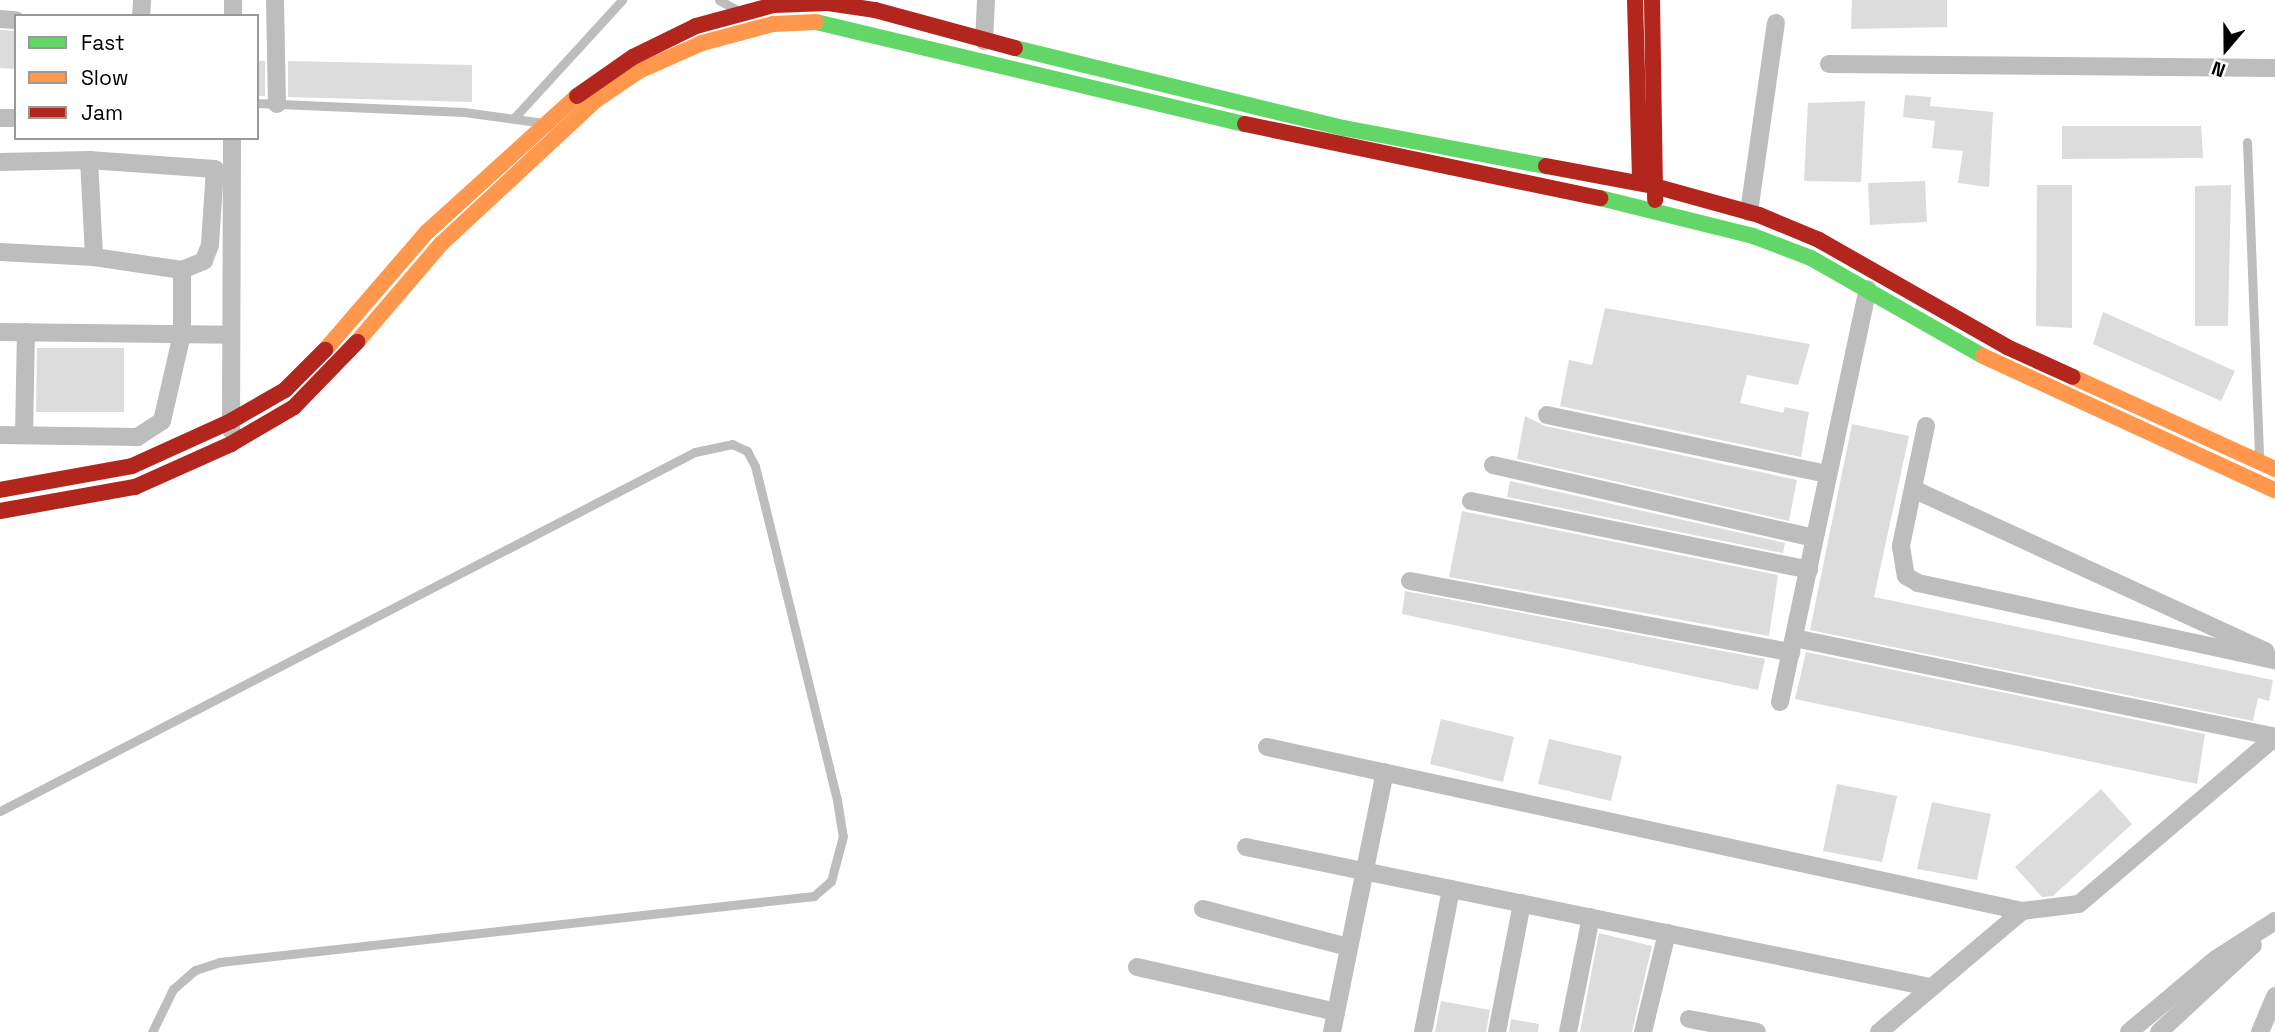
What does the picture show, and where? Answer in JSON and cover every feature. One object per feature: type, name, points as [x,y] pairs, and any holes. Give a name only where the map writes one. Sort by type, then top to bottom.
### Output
[{"type":"main road","points":[[1635,0],[1647,186],[1655,210]]},
{"type":"main road","points":[[1639,206],[1647,186],[1653,0]]},
{"type":"main road","points":[[774,2],[774,24]]},
{"type":"main road","points":[[0,490],[132,466],[231,421],[285,390],[330,346],[427,232],[546,123],[633,57],[696,26],[774,2],[828,3],[875,10],[984,40],[1344,128],[1647,186],[1749,212],[1819,240],[2007,347],[2275,469]]},
{"type":"main road","points":[[795,2],[795,23]]},
{"type":"main road","points":[[0,511],[135,487],[231,444],[294,407],[342,360],[441,244],[596,100],[639,71],[702,43],[774,24],[827,21],[872,29],[1338,147],[1639,206],[1753,236],[1811,258],[1997,364],[2275,490]]},
{"type":"street","points":[[275,0],[277,104]]},
{"type":"street","points":[[984,40],[986,0]]},
{"type":"street","points":[[1749,212],[1776,23]]},
{"type":"street","points":[[1829,64],[2275,68]]},
{"type":"street","points":[[231,444],[232,140]]},
{"type":"street","points":[[89,160],[94,257]]},
{"type":"street","points":[[0,162],[89,160],[215,169],[210,244],[204,261],[182,270],[94,257],[0,252]]},
{"type":"street","points":[[0,435],[137,437],[162,421],[182,334],[182,270]]},
{"type":"street","points":[[1780,702],[1809,570],[1826,474],[1868,289]]},
{"type":"street","points":[[0,332],[232,335]]},
{"type":"street","points":[[24,434],[26,332]]},
{"type":"street","points":[[1547,415],[1826,474]]},
{"type":"street","points":[[1926,426],[1901,560],[1906,576],[1918,583],[2275,660]]},
{"type":"street","points":[[1493,465],[1814,538]]},
{"type":"street","points":[[1913,489],[2275,655]]},
{"type":"street","points":[[1471,501],[1809,570]]},
{"type":"street","points":[[1267,747],[2022,911],[2079,904],[2275,737],[1792,645],[1410,581]]},
{"type":"street","points":[[1332,1032],[1385,772]]},
{"type":"street","points":[[1246,846],[1929,986]]},
{"type":"street","points":[[1423,1032],[1451,889]]},
{"type":"street","points":[[1497,1032],[1522,903]]},
{"type":"street","points":[[1203,909],[1348,947]]},
{"type":"street","points":[[1879,1032],[1929,986],[2022,911]]},
{"type":"street","points":[[1568,1032],[1591,917]]},
{"type":"street","points":[[2129,1032],[2216,959],[2275,922]]},
{"type":"street","points":[[2159,1032],[2275,922]]},
{"type":"street","points":[[1643,1032],[1667,933]]},
{"type":"street","points":[[1138,967],[1336,1012]]},
{"type":"street","points":[[2260,1032],[2275,996]]},
{"type":"street","points":[[1689,1018],[1757,1032]]},
{"type":"lane","points":[[514,118],[622,0]]},
{"type":"lane","points":[[719,0],[744,13]]},
{"type":"lane","points":[[259,103],[464,112],[546,123]]},
{"type":"lane","points":[[2247,142],[2259,463]]},
{"type":"lane","points":[[0,811],[695,452],[732,444],[747,451],[755,466],[837,800],[843,836],[831,881],[814,896],[220,962],[195,970],[173,989],[152,1032]]},
{"type":"building","points":[[1852,0],[1947,0],[1947,27],[1851,29]]},
{"type":"building","points":[[0,30],[14,31],[14,69],[0,68]]},
{"type":"building","points":[[259,61],[265,61],[265,96],[259,96]]},
{"type":"building","points":[[288,61],[472,65],[472,102],[288,97]]},
{"type":"building","points":[[1905,95],[1931,97],[1930,106],[1993,112],[1989,187],[1958,183],[1963,151],[1932,148],[1935,121],[1903,117]]},
{"type":"building","points":[[1865,101],[1861,182],[1804,181],[1808,103]]},
{"type":"building","points":[[2062,126],[2201,126],[2203,158],[2062,159]]},
{"type":"building","points":[[1925,181],[1927,222],[1870,225],[1868,183]]},
{"type":"building","points":[[2037,185],[2072,185],[2072,328],[2036,326]]},
{"type":"building","points":[[2231,185],[2228,326],[2195,326],[2195,186]]},
{"type":"building","points":[[1605,308],[1810,344],[1798,385],[1747,375],[1740,403],[1783,413],[1785,407],[1809,412],[1801,457],[1560,406],[1569,360],[1592,365]]},
{"type":"building","points":[[2103,312],[2235,371],[2221,401],[2093,344]]},
{"type":"building","points":[[37,348],[124,348],[124,412],[36,412]]},
{"type":"building","points":[[1525,416],[1545,426],[1797,480],[1789,521],[1517,459]]},
{"type":"building","points":[[1852,424],[1909,436],[1874,597],[2273,680],[2269,701],[2258,698],[2253,721],[1810,630]]},
{"type":"building","points":[[1510,481],[1785,543],[1783,553],[1507,497]]},
{"type":"building","points":[[1462,511],[1778,575],[1769,636],[1449,577]]},
{"type":"building","points":[[1405,591],[1765,659],[1758,690],[1402,614]]},
{"type":"building","points":[[1806,652],[2205,734],[2197,784],[1795,699]]},
{"type":"building","points":[[1441,719],[1514,737],[1503,782],[1430,764]]},
{"type":"building","points":[[1549,739],[1622,756],[1611,801],[1538,784]]},
{"type":"building","points":[[1837,784],[1897,796],[1882,862],[1823,851]]},
{"type":"building","points":[[2101,789],[2132,824],[2053,896],[2042,897],[2015,867]]},
{"type":"building","points":[[1932,802],[1991,814],[1977,880],[1917,869]]},
{"type":"building","points":[[1599,933],[1652,946],[1632,1032],[1580,1032]]},
{"type":"building","points":[[1441,1001],[1490,1010],[1486,1032],[1435,1032]]},
{"type":"building","points":[[1511,1019],[1539,1024],[1538,1032],[1509,1032]]},
{"type":"traffic: fast","points":[[816,22],[1245,124]]},
{"type":"traffic: fast","points":[[1015,48],[1344,128],[1546,166]]},
{"type":"traffic: fast","points":[[1600,198],[1753,236],[1811,258],[1983,356]]},
{"type":"traffic: slow","points":[[357,342],[441,244],[596,100],[639,71],[702,43],[773,24],[816,22]]},
{"type":"traffic: slow","points":[[325,350],[427,232],[577,96]]},
{"type":"traffic: slow","points":[[1983,356],[2275,490]]},
{"type":"traffic: slow","points":[[2073,377],[2275,469]]},
{"type":"traffic: jam","points":[[1635,0],[1640,182]]},
{"type":"traffic: jam","points":[[1652,0],[1655,200]]},
{"type":"traffic: jam","points":[[577,96],[633,57],[696,26],[774,5],[828,3],[875,10],[1015,48]]},
{"type":"traffic: jam","points":[[1245,124],[1600,198]]},
{"type":"traffic: jam","points":[[1546,166],[1654,186],[1759,215],[1819,240],[2007,347],[2073,377]]},
{"type":"traffic: jam","points":[[0,511],[135,487],[231,444],[294,407],[357,342]]},
{"type":"traffic: jam","points":[[0,490],[132,466],[231,421],[285,390],[325,350]]}]
